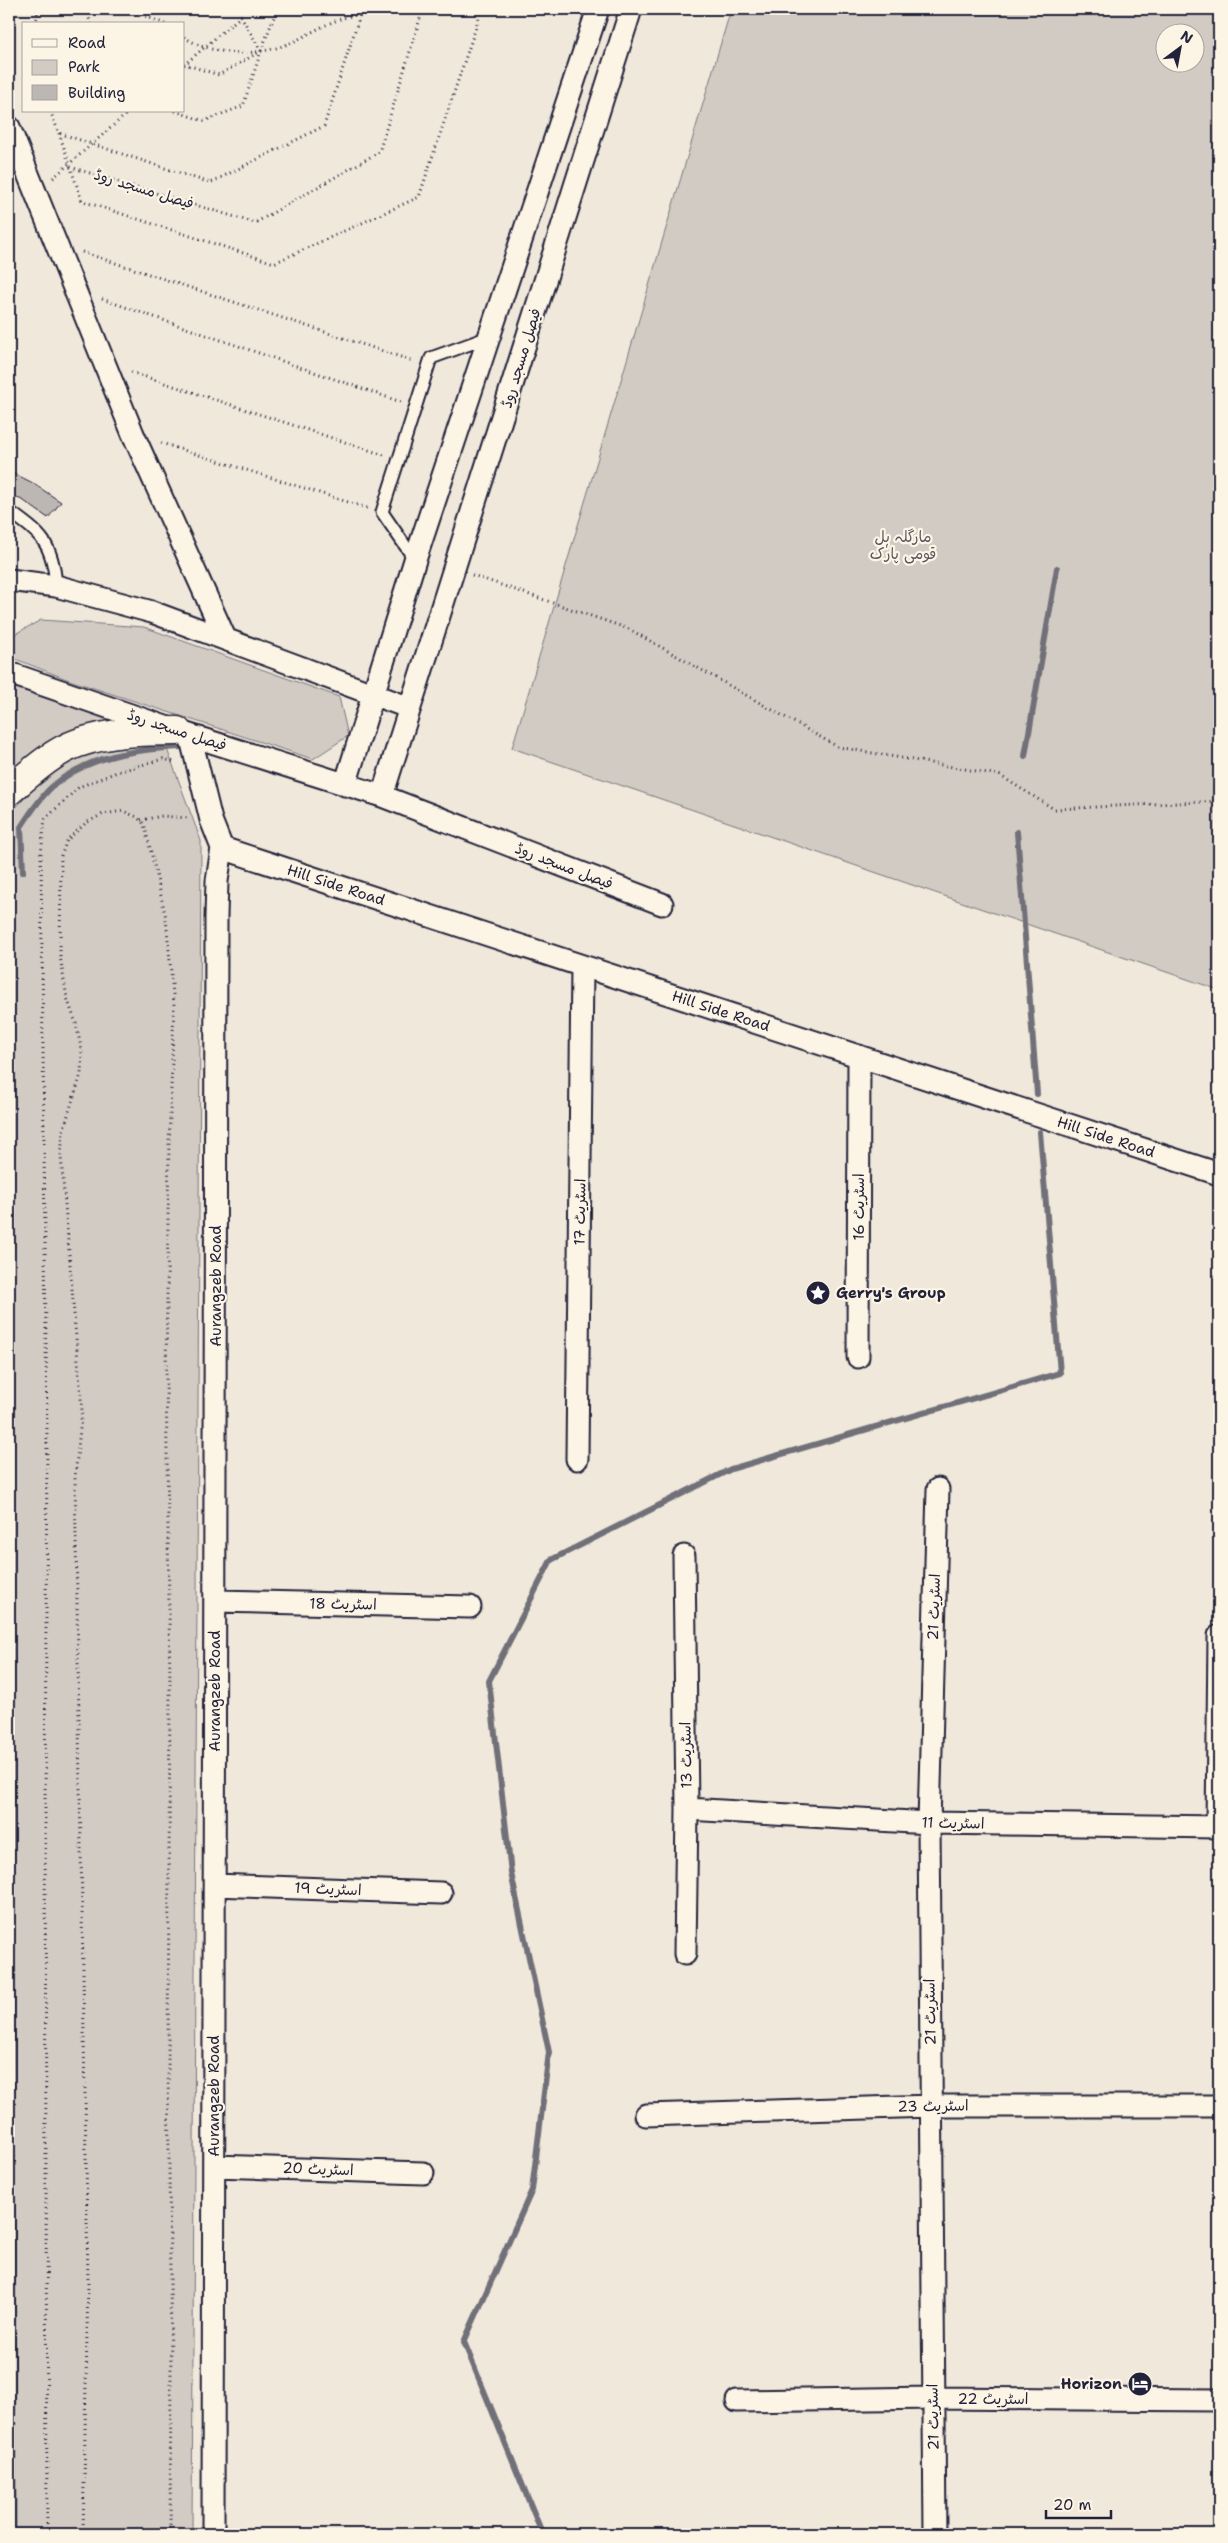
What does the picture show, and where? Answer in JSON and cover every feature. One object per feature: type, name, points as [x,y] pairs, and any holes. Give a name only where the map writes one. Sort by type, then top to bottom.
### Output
[{"type":"main road","points":[[9,791],[41,765],[77,744],[114,734],[184,733]]},
{"type":"street","points":[[345,786],[415,560],[598,9]]},
{"type":"street","name":"فیصل مسجد روڈ","points":[[382,796],[631,9]]},
{"type":"street","points":[[9,127],[58,244],[133,434],[225,638]]},
{"type":"street","points":[[9,580],[56,586],[152,612],[410,708]]},
{"type":"street","name":"فیصل مسجد روڈ","points":[[9,673],[184,733],[345,786],[382,796],[662,904]]},
{"type":"street","points":[[184,733],[198,768],[211,820],[222,848]]},
{"type":"street","name":"Hill Side Road","points":[[222,848],[1219,1174]]},
{"type":"street","name":"Aurangzeb Road","points":[[214,2534],[216,881],[222,848]]},
{"type":"street","name":"اسٹریٹ 17","points":[[577,1459],[582,966]]},
{"type":"street","name":"اسٹریٹ 16","points":[[858,1358],[859,1056]]},
{"type":"street","name":"اسٹریٹ 21","points":[[935,2534],[932,2398],[928,1823],[938,1489]]},
{"type":"street","name":"اسٹریٹ 13","points":[[684,1556],[687,1809],[685,1954]]},
{"type":"street","name":"اسٹریٹ 18","points":[[215,1601],[470,1607]]},
{"type":"street","points":[[1218,1827],[1219,1636]]},
{"type":"street","name":"اسٹریٹ 11","points":[[687,1809],[928,1823],[1218,1827]]},
{"type":"street","name":"اسٹریٹ 19","points":[[215,1885],[441,1893]]},
{"type":"street","name":"اسٹریٹ 23","points":[[646,2114],[931,2106],[1219,2106]]},
{"type":"street","name":"اسٹریٹ 20","points":[[214,2166],[422,2173]]},
{"type":"street","name":"اسٹریٹ 22","points":[[737,2401],[932,2398],[1219,2400]]},
{"type":"lane","points":[[415,560],[382,512],[428,366],[431,358],[489,337]]},
{"type":"lane","points":[[9,511],[38,532],[54,560],[56,586]]},
{"type":"path","points":[[36,22],[38,9]]},
{"type":"path","points":[[86,9],[91,22]]},
{"type":"path","points":[[127,9],[160,22]]},
{"type":"path","points":[[178,112],[204,121],[243,106],[277,9]]},
{"type":"path","name":"فیصل مسجد روڈ","points":[[59,133],[210,183],[324,126],[362,9]]},
{"type":"path","points":[[185,36],[226,52],[271,50],[296,40],[323,25],[360,14],[443,9]]},
{"type":"path","name":"فیصل مسجد روڈ","points":[[50,112],[82,201],[274,263],[419,197],[482,9]]},
{"type":"path","name":"فیصل مسجد روڈ","points":[[70,165],[255,223],[379,152],[423,10]]},
{"type":"path","points":[[185,64],[241,16],[261,51]]},
{"type":"path","points":[[185,65],[219,75],[261,51]]},
{"type":"path","name":"فیصل مسجد روڈ","points":[[53,178],[129,112]]},
{"type":"path","points":[[58,244],[428,366]]},
{"type":"path","points":[[76,291],[416,407]]},
{"type":"path","points":[[105,364],[399,460]]},
{"type":"path","points":[[133,434],[382,512]]},
{"type":"path","points":[[455,569],[629,629],[838,747],[998,775],[1054,809],[1219,802]]},
{"type":"path","points":[[47,2534],[45,1841],[47,1436],[41,854],[45,819],[79,787],[117,772],[164,760],[198,768]]},
{"type":"path","points":[[83,2534],[88,2282],[75,1477],[82,1410],[61,1156],[63,1131],[82,1074],[82,1052],[76,1022],[67,998],[60,956],[61,856],[67,840],[72,834],[103,814],[115,811],[123,812],[144,824],[166,918],[174,1005],[169,1143],[166,1373],[170,1686],[168,2055],[172,2380],[170,2534]]},
{"type":"path","points":[[140,820],[162,816],[211,820]]},
{"type":"green space","name":"مارگلہ ہل قومی پارک","points":[[731,9],[1219,9],[1219,990],[512,748]]},
{"type":"green space","points":[[41,620],[144,627],[339,697],[348,736],[313,759],[69,680],[13,658],[9,648],[9,637]]},
{"type":"green space","points":[[9,686],[120,723],[9,777]]},
{"type":"green space","points":[[164,741],[201,841],[192,2534],[16,2534],[9,815],[49,772],[92,750]]},
{"type":"building","points":[[9,471],[31,482],[61,502],[48,518],[24,501],[9,494]]},
{"type":"waterway","points":[[1025,756],[1057,568]]},
{"type":"waterway","points":[[23,872],[21,827],[40,799],[54,785],[68,775],[99,760],[132,752],[182,747]]},
{"type":"waterway","points":[[1017,832],[1037,1094]]},
{"type":"waterway","points":[[539,2534],[540,2528],[464,2342],[532,2190],[549,2052],[511,1873],[489,1681],[551,1560],[731,1469],[1060,1373],[1040,1132]]},
{"type":"place","name":"Gerry's Group","points":[[818,1293]]},
{"type":"place","name":"Horizon","points":[[1140,2384]]}]
